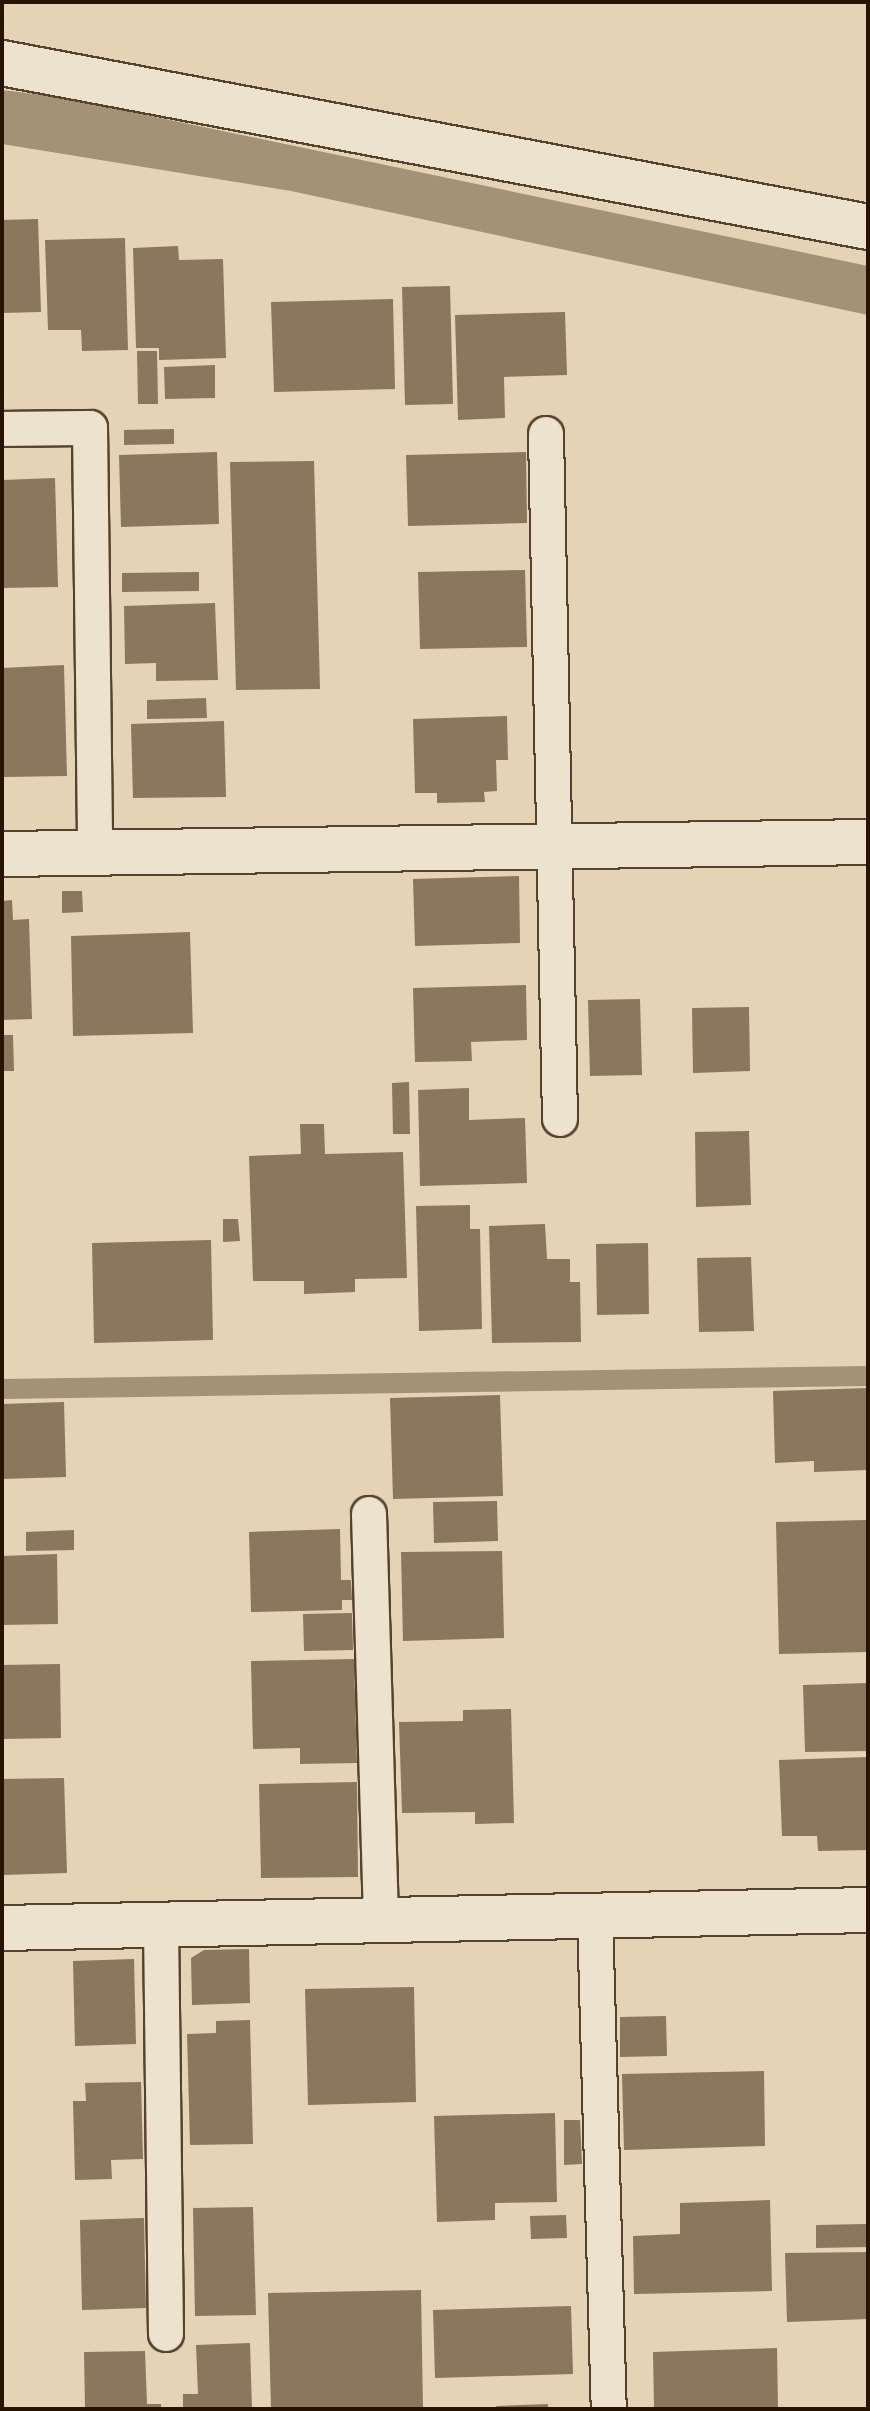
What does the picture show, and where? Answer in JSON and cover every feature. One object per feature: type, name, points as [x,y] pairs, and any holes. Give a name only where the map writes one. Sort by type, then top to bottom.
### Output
[{"type":"street","points":[[2,63],[868,227]]},
{"type":"street","points":[[2,854],[868,842]]},
{"type":"street","points":[[2,1928],[868,1910]]},
{"type":"lane","points":[[2,429],[90,428],[95,853]]},
{"type":"lane","points":[[546,434],[560,1119]]},
{"type":"lane","points":[[369,1514],[381,1920]]},
{"type":"lane","points":[[595,1916],[609,2409]]},
{"type":"lane","points":[[161,1925],[166,2334]]},
{"type":"shaded area","points":[[2,90],[60,97],[868,266],[868,315],[291,191],[2,144]]},
{"type":"building","points":[[38,219],[41,312],[2,313],[2,220]]},
{"type":"building","points":[[125,238],[128,350],[82,351],[81,330],[48,330],[45,240]]},
{"type":"building","points":[[178,246],[179,260],[223,259],[226,358],[159,360],[159,348],[136,348],[133,248]]},
{"type":"building","points":[[450,286],[453,404],[405,405],[402,287]]},
{"type":"building","points":[[393,299],[395,389],[274,392],[271,302]]},
{"type":"building","points":[[565,312],[567,375],[504,377],[505,418],[458,420],[455,315]]},
{"type":"building","points":[[137,351],[157,351],[158,404],[138,404]]},
{"type":"building","points":[[215,365],[215,398],[165,399],[164,367]]},
{"type":"building","points":[[174,429],[174,444],[124,445],[124,430]]},
{"type":"building","points":[[217,452],[219,524],[121,527],[119,455]]},
{"type":"building","points":[[526,452],[527,523],[408,526],[406,455]]},
{"type":"building","points":[[314,461],[320,689],[236,690],[230,462]]},
{"type":"building","points":[[55,478],[58,587],[2,588],[2,480]]},
{"type":"building","points":[[525,570],[527,647],[420,649],[418,572]]},
{"type":"building","points":[[199,572],[199,591],[122,592],[122,573]]},
{"type":"building","points":[[215,603],[218,680],[156,681],[156,663],[125,664],[124,606]]},
{"type":"building","points":[[64,665],[67,776],[4,777],[2,668]]},
{"type":"building","points":[[206,698],[207,718],[147,719],[147,700]]},
{"type":"building","points":[[507,716],[508,760],[496,760],[497,791],[484,792],[485,802],[437,803],[437,793],[415,793],[413,719]]},
{"type":"building","points":[[224,721],[226,797],[133,798],[131,724]]},
{"type":"building","points":[[519,876],[520,943],[415,946],[413,879]]},
{"type":"building","points":[[62,891],[82,891],[83,912],[62,913]]},
{"type":"building","points":[[12,900],[13,920],[29,919],[32,1019],[2,1020],[2,901]]},
{"type":"building","points":[[190,932],[193,1033],[73,1036],[71,936]]},
{"type":"building","points":[[526,985],[527,1040],[471,1042],[472,1061],[415,1062],[413,988]]},
{"type":"building","points":[[640,999],[642,1075],[590,1076],[588,1000]]},
{"type":"building","points":[[749,1007],[750,1071],[693,1073],[692,1008]]},
{"type":"building","points":[[2,1035],[13,1035],[14,1071],[2,1071]]},
{"type":"building","points":[[409,1082],[410,1134],[393,1134],[392,1083]]},
{"type":"building","points":[[469,1088],[469,1120],[525,1118],[527,1183],[420,1186],[418,1090]]},
{"type":"building","points":[[300,1124],[324,1124],[325,1154],[403,1152],[407,1278],[355,1279],[355,1292],[304,1294],[304,1281],[253,1281],[249,1156],[301,1154]]},
{"type":"building","points":[[749,1131],[751,1205],[696,1207],[695,1132]]},
{"type":"building","points":[[470,1205],[470,1229],[480,1229],[482,1329],[419,1331],[416,1206]]},
{"type":"building","points":[[223,1219],[238,1219],[240,1241],[223,1242]]},
{"type":"building","points":[[545,1224],[547,1259],[570,1259],[570,1282],[580,1282],[581,1342],[492,1343],[489,1226]]},
{"type":"building","points":[[211,1240],[213,1340],[94,1343],[92,1243]]},
{"type":"building","points":[[648,1243],[649,1314],[597,1315],[596,1244]]},
{"type":"building","points":[[751,1257],[754,1331],[699,1332],[697,1258]]},
{"type":"building","points":[[868,1388],[868,1470],[814,1472],[814,1461],[775,1463],[773,1391]]},
{"type":"building","points":[[500,1395],[503,1496],[393,1499],[390,1398]]},
{"type":"building","points":[[64,1402],[66,1477],[2,1479],[2,1404]]},
{"type":"building","points":[[497,1501],[498,1541],[434,1543],[433,1502]]},
{"type":"building","points":[[868,1520],[868,1652],[779,1654],[776,1522]]},
{"type":"building","points":[[340,1529],[341,1580],[351,1580],[352,1600],[342,1600],[342,1610],[251,1612],[249,1532]]},
{"type":"building","points":[[74,1530],[74,1550],[26,1551],[26,1532]]},
{"type":"building","points":[[502,1551],[504,1638],[403,1641],[401,1552]]},
{"type":"building","points":[[57,1554],[58,1624],[2,1625],[2,1556]]},
{"type":"building","points":[[352,1613],[353,1650],[304,1651],[303,1614]]},
{"type":"building","points":[[354,1659],[357,1763],[300,1764],[300,1748],[253,1749],[251,1661]]},
{"type":"building","points":[[60,1664],[61,1738],[2,1739],[2,1665]]},
{"type":"building","points":[[868,1683],[868,1751],[805,1752],[803,1685]]},
{"type":"building","points":[[511,1709],[514,1823],[475,1824],[475,1812],[402,1813],[399,1722],[463,1721],[463,1710]]},
{"type":"building","points":[[868,1757],[868,1850],[818,1851],[817,1836],[782,1836],[779,1760]]},
{"type":"building","points":[[64,1778],[67,1873],[2,1875],[2,1779]]},
{"type":"building","points":[[357,1782],[358,1877],[261,1878],[259,1784]]},
{"type":"building","points":[[249,1949],[250,2003],[192,2005],[191,1958],[204,1950]]},
{"type":"building","points":[[134,1959],[136,2044],[75,2046],[73,1961]]},
{"type":"building","points":[[414,1987],[416,2102],[308,2105],[305,1989]]},
{"type":"building","points":[[666,2016],[667,2056],[620,2057],[620,2017]]},
{"type":"building","points":[[250,2020],[253,2144],[190,2145],[187,2034],[216,2033],[216,2021]]},
{"type":"building","points":[[764,2071],[765,2146],[624,2150],[622,2074]]},
{"type":"building","points":[[141,2082],[143,2159],[111,2160],[112,2179],[75,2180],[73,2101],[86,2101],[85,2083]]},
{"type":"building","points":[[555,2113],[557,2202],[495,2203],[495,2220],[437,2222],[434,2116]]},
{"type":"building","points":[[564,2120],[580,2120],[582,2164],[564,2165]]},
{"type":"building","points":[[770,2200],[772,2291],[634,2294],[633,2236],[680,2234],[680,2203]]},
{"type":"building","points":[[253,2207],[256,2315],[195,2316],[193,2208]]},
{"type":"building","points":[[566,2215],[567,2238],[531,2239],[530,2216]]},
{"type":"building","points":[[144,2218],[146,2308],[82,2310],[80,2220]]},
{"type":"building","points":[[866,2224],[867,2247],[816,2248],[816,2225]]},
{"type":"building","points":[[868,2252],[868,2319],[787,2322],[785,2253]]},
{"type":"building","points":[[421,2290],[423,2409],[271,2409],[268,2293]]},
{"type":"building","points":[[571,2306],[573,2374],[435,2378],[433,2310]]},
{"type":"building","points":[[250,2343],[252,2409],[183,2409],[183,2394],[198,2394],[196,2345]]},
{"type":"building","points":[[777,2348],[778,2409],[654,2409],[653,2352]]},
{"type":"building","points":[[145,2351],[147,2404],[161,2404],[161,2409],[85,2409],[84,2352]]},
{"type":"building","points":[[548,2404],[548,2409],[497,2409],[496,2406]]},
{"type":"waterway","points":[[2,1389],[868,1376]]}]
